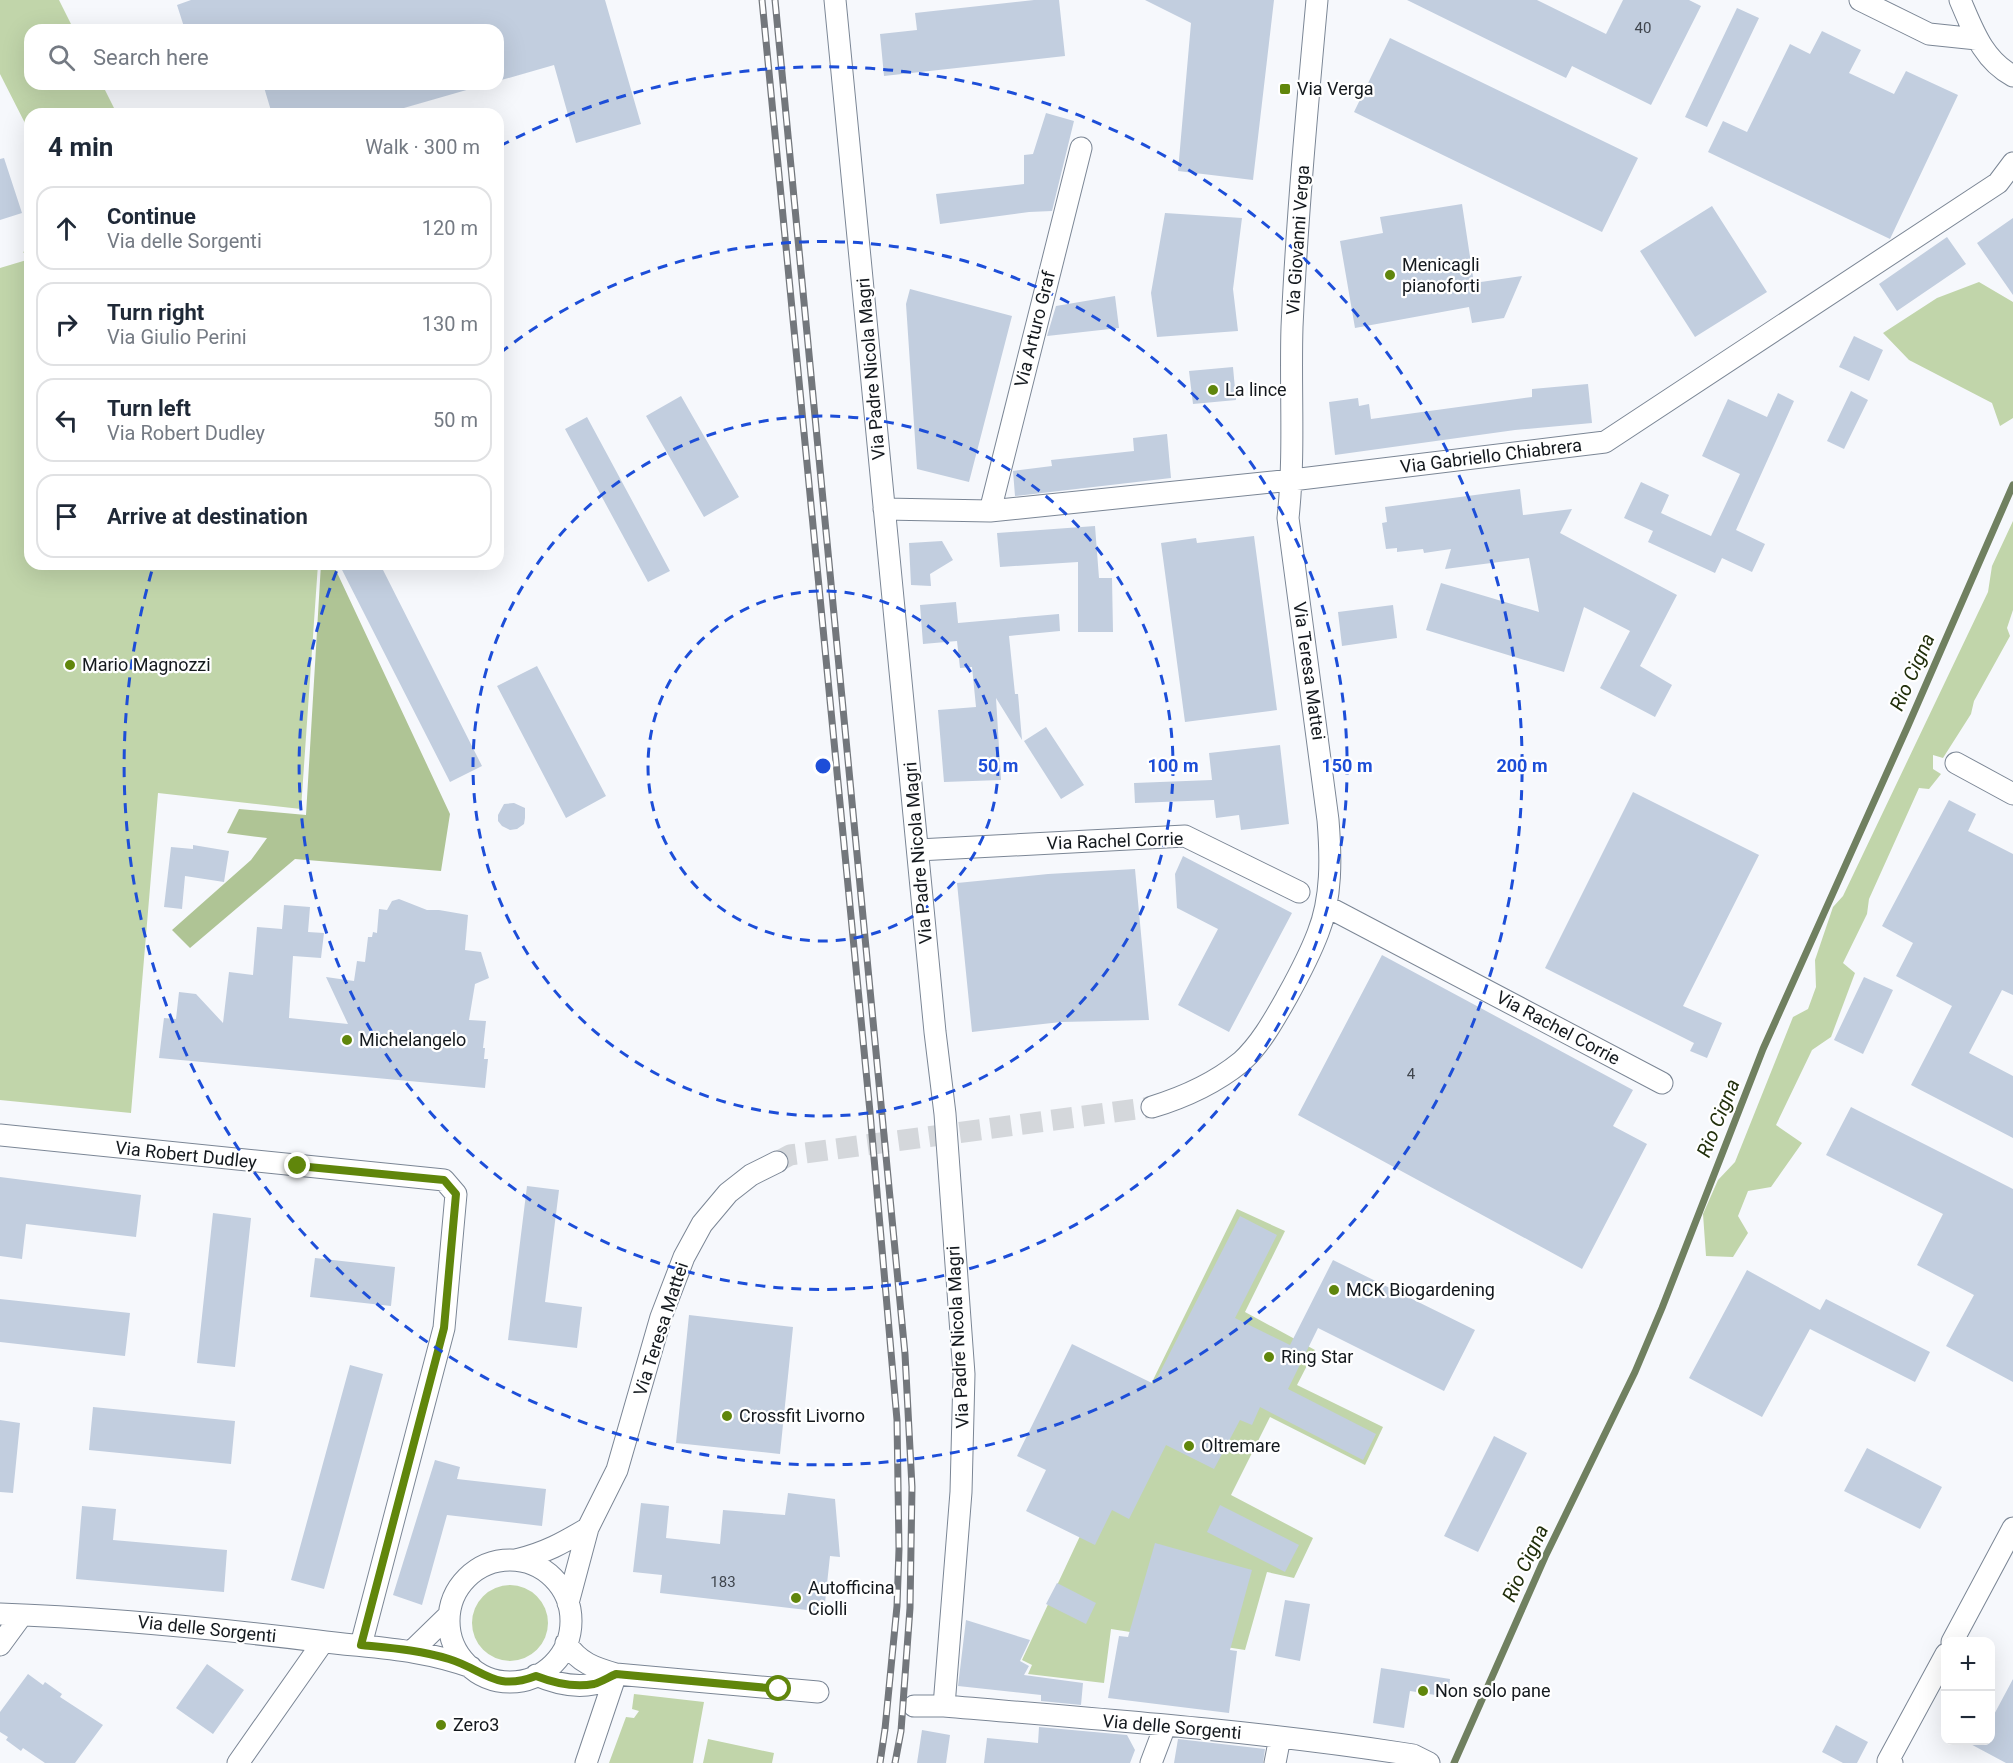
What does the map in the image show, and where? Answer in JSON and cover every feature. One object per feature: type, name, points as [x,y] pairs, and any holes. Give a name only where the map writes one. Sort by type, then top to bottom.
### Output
[{"type":"street","name":"Via Padre Nicola Magri","points":[[835,0],[946,1135],[963,1385],[961,1492],[944,1706]]},
{"type":"street","name":"Via Giovanni Verga","points":[[1292,480],[1293,325],[1300,187],[1317,0]]},
{"type":"street","points":[[1860,0],[1929,34],[1977,39]]},
{"type":"street","points":[[1960,0],[1977,39],[1995,64],[2013,76]]},
{"type":"street","name":"Via Arturo Graf","points":[[990,511],[1081,148]]},
{"type":"street","name":"Via Gabriello Chiabrera","points":[[884,508],[990,511],[1292,480],[1605,442],[1998,183],[2013,163]]},
{"type":"street","name":"Via Teresa Mattei","points":[[1152,1107],[1200,1089],[1220,1077],[1252,1051],[1279,1011],[1302,969],[1319,932],[1326,906],[1330,877],[1330,847],[1317,725],[1288,518],[1292,480]]},
{"type":"street","points":[[1956,763],[2013,794]]},
{"type":"street","name":"Via Rachel Corrie","points":[[918,850],[1185,836],[1299,892]]},
{"type":"street","name":"Via Rachel Corrie","points":[[1326,906],[1662,1083]]},
{"type":"street","name":"Via Robert Dudley","points":[[0,1136],[444,1180],[456,1194],[444,1328],[361,1645]]},
{"type":"street","name":"Via Teresa Mattei","points":[[568,1603],[588,1528],[617,1470],[661,1317],[690,1244],[707,1217],[728,1193],[751,1175],[777,1162]]},
{"type":"street","points":[[413,1650],[448,1616],[457,1588],[474,1571],[495,1561],[516,1560],[540,1554],[557,1547],[588,1528]]},
{"type":"street","points":[[1954,1637],[2013,1528]]},
{"type":"street","points":[[516,1560],[536,1565],[544,1570],[559,1585],[568,1603],[570,1631],[566,1643],[555,1662],[536,1676]]},
{"type":"street","name":"Via delle Sorgenti","points":[[0,1614],[199,1626],[323,1642],[413,1650],[471,1667]]},
{"type":"street","points":[[0,1645],[22,1615]]},
{"type":"street","name":"Via delle Sorgenti","points":[[448,1616],[456,1647],[471,1667],[481,1675],[502,1682],[525,1680],[536,1676],[553,1683],[574,1685],[594,1684],[616,1674]]},
{"type":"street","points":[[238,1763],[323,1642]]},
{"type":"street","name":"Via delle Sorgenti","points":[[566,1643],[580,1660],[594,1668],[616,1674],[818,1692]]},
{"type":"street","points":[[1889,1762],[1941,1663]]},
{"type":"street","points":[[586,1763],[616,1674]]},
{"type":"street","name":"Via delle Sorgenti","points":[[914,1706],[944,1706],[1280,1737],[1413,1755],[1427,1762]]},
{"type":"street","points":[[1151,1763],[1165,1726]]},
{"type":"street","points":[[1275,1763],[1280,1737]]},
{"type":"green space","points":[[0,0],[59,0],[71,24],[24,24],[24,90],[105,90],[114,108],[24,108],[24,121],[0,74]]},
{"type":"green space","points":[[24,261],[24,570],[318,570],[301,809],[158,793],[131,1113],[0,1100],[0,268]]},
{"type":"green space","points":[[1979,282],[2013,302],[2013,418],[2000,426],[1992,403],[1909,360],[1883,333],[1937,298]]},
{"type":"green space","points":[[2013,521],[2013,610],[2007,628],[2010,636],[1974,701],[1971,714],[1943,758],[1933,755],[1933,769],[1941,774],[1929,789],[1919,788],[1869,899],[1867,914],[1843,963],[1855,973],[1831,1037],[1812,1050],[1776,1125],[1802,1143],[1771,1187],[1748,1191],[1738,1216],[1748,1233],[1733,1257],[1706,1256],[1703,1214],[1718,1180],[1735,1162],[1793,1017],[1808,1009],[1816,987],[1815,960],[1833,907],[1843,896],[1988,592],[1992,566]]},
{"type":"green space","points":[[321,570],[336,570],[450,814],[441,871],[295,859],[190,948],[172,930],[251,860],[267,838],[227,833],[239,809],[306,815]]},
{"type":"green space","name":"Oltremare","points":[[1237,1209],[1285,1231],[1245,1312],[1315,1350],[1297,1385],[1383,1427],[1365,1465],[1270,1417],[1231,1495],[1313,1538],[1294,1578],[1267,1572],[1245,1650],[1111,1629],[1104,1683],[1028,1674],[1032,1665],[1022,1660],[1154,1378]]},
{"type":"green space","points":[[510,1585],[524,1588],[537,1596],[545,1609],[548,1623],[545,1637],[537,1650],[524,1658],[510,1661],[496,1658],[483,1650],[475,1637],[472,1623],[475,1609],[483,1596],[496,1588]]},
{"type":"green space","points":[[634,1694],[704,1702],[693,1763],[609,1763],[626,1717],[634,1718],[639,1711],[632,1709]]},
{"type":"green space","points":[[708,1739],[774,1753],[772,1763],[703,1763]]},
{"type":"building","points":[[191,0],[605,0],[641,124],[576,143],[554,65],[504,79],[504,24],[183,24],[177,5]]},
{"type":"building","points":[[1034,0],[1059,0],[1065,56],[884,76],[880,34],[917,30],[915,13]]},
{"type":"building","points":[[1145,0],[1274,0],[1253,180],[1178,171],[1191,23]]},
{"type":"building","points":[[1407,0],[1537,0],[1606,34],[1623,0],[1689,0],[1701,6],[1651,105],[1572,66],[1566,78]]},
{"type":"building","points":[[1737,8],[1759,18],[1707,127],[1685,117]]},
{"type":"building","points":[[1822,31],[1861,50],[1849,73],[1894,94],[1906,71],[1958,95],[1890,239],[1708,152],[1723,121],[1747,132],[1790,44],[1810,54]]},
{"type":"building","points":[[1390,38],[1638,158],[1602,232],[1354,112]]},
{"type":"building","points":[[265,90],[467,90],[404,108],[270,108]]},
{"type":"building","points":[[1046,113],[1074,121],[1052,211],[940,224],[936,194],[1024,184],[1024,155],[1033,154]]},
{"type":"building","points":[[4,158],[22,213],[0,220],[0,159]]},
{"type":"building","points":[[1462,204],[1474,283],[1522,276],[1504,318],[1472,323],[1469,307],[1355,328],[1340,241],[1383,233],[1380,217]]},
{"type":"building","points":[[1712,206],[1767,292],[1695,337],[1640,251]]},
{"type":"building","points":[[1165,213],[1242,218],[1233,289],[1238,331],[1157,337],[1151,293]]},
{"type":"building","points":[[2013,218],[2013,295],[1977,243]]},
{"type":"building","points":[[1947,237],[1966,264],[1897,311],[1879,284]]},
{"type":"building","points":[[910,289],[1012,316],[969,482],[917,469],[906,304]]},
{"type":"building","points":[[1115,296],[1119,328],[1047,336],[1056,306]]},
{"type":"building","points":[[1854,336],[1883,350],[1869,381],[1839,367]]},
{"type":"building","name":"La lince","points":[[1233,367],[1236,400],[1193,404],[1189,371]]},
{"type":"building","points":[[1588,384],[1592,423],[1515,430],[1335,455],[1329,402],[1358,398],[1359,406],[1369,404],[1371,419],[1532,397],[1532,389]]},
{"type":"building","points":[[1851,391],[1868,400],[1844,449],[1827,441]]},
{"type":"building","points":[[1778,393],[1794,401],[1736,530],[1765,544],[1752,572],[1722,558],[1715,573],[1648,542],[1653,531],[1624,518],[1641,482],[1669,495],[1661,513],[1711,536],[1740,474],[1702,456],[1728,399],[1767,417]]},
{"type":"building","points":[[681,396],[739,497],[704,517],[646,416]]},
{"type":"building","points":[[587,417],[670,571],[648,582],[565,429]]},
{"type":"building","points":[[1167,434],[1171,478],[1015,496],[1013,471],[1052,466],[1051,460],[1134,451],[1133,438]]},
{"type":"building","points":[[1520,489],[1523,515],[1572,509],[1560,533],[1677,595],[1640,666],[1672,685],[1655,717],[1600,688],[1630,631],[1584,607],[1564,672],[1426,630],[1441,583],[1539,612],[1529,558],[1445,569],[1451,549],[1424,553],[1423,549],[1397,552],[1397,548],[1386,549],[1382,523],[1387,522],[1385,507]]},
{"type":"building","points":[[1095,526],[1099,578],[1112,578],[1113,632],[1078,632],[1078,562],[1000,567],[997,533]]},
{"type":"building","points":[[1254,536],[1277,710],[1185,722],[1161,543],[1196,538],[1197,543]]},
{"type":"building","points":[[942,541],[953,560],[930,574],[931,586],[911,585],[909,543]]},
{"type":"building","points":[[342,570],[383,570],[482,766],[450,782]]},
{"type":"building","points":[[956,602],[958,623],[1059,614],[1060,631],[1009,636],[1022,740],[996,698],[1001,780],[944,782],[938,710],[976,707],[972,667],[960,668],[957,641],[923,644],[920,605]]},
{"type":"building","points":[[1393,605],[1397,638],[1342,646],[1338,612]]},
{"type":"building","points":[[537,666],[606,796],[566,818],[497,686]]},
{"type":"building","points":[[1046,727],[1084,785],[1061,799],[1024,741]]},
{"type":"building","points":[[1280,745],[1289,824],[1241,830],[1239,815],[1216,818],[1214,800],[1135,803],[1134,783],[1212,780],[1209,753]]},
{"type":"building","points":[[1633,792],[1759,855],[1683,1006],[1722,1023],[1707,1058],[1690,1051],[1694,1043],[1545,968]]},
{"type":"building","points":[[1949,800],[1976,814],[1968,831],[2013,854],[2013,995],[2002,990],[1969,1053],[2013,1076],[2013,1138],[1911,1085],[1952,1006],[1896,976],[1913,943],[1882,926]]},
{"type":"building","points":[[514,803],[525,808],[525,818],[524,824],[517,829],[510,830],[498,821],[498,815],[504,804]]},
{"type":"building","points":[[193,845],[229,851],[224,882],[185,876],[182,909],[164,907],[171,847],[193,849]]},
{"type":"building","points":[[1183,856],[1292,913],[1229,1032],[1178,1005],[1218,929],[1177,908],[1175,874]]},
{"type":"building","points":[[1135,869],[1149,1020],[1061,1022],[972,1032],[957,883],[1048,874]]},
{"type":"building","points":[[399,899],[427,910],[468,915],[465,950],[481,952],[489,978],[475,984],[469,1020],[486,1021],[483,1048],[485,1048],[484,1059],[488,1059],[485,1088],[159,1058],[164,1018],[176,1019],[179,992],[196,994],[223,1023],[229,972],[253,975],[257,927],[282,929],[284,905],[310,907],[308,932],[324,933],[321,958],[293,956],[289,1018],[348,1024],[326,977],[354,981],[357,961],[365,962],[368,937],[372,937],[373,932],[377,933],[379,909],[387,910],[392,901]]},
{"type":"building","points":[[1382,955],[1633,1090],[1613,1126],[1647,1144],[1582,1269],[1298,1115]]},
{"type":"building","points":[[1864,977],[1893,990],[1863,1054],[1834,1040]]},
{"type":"building","points":[[1851,1107],[2013,1189],[2013,1382],[1946,1346],[1974,1295],[1917,1265],[1943,1214],[1826,1155]]},
{"type":"building","points":[[0,1177],[141,1195],[136,1237],[26,1224],[22,1259],[0,1256]]},
{"type":"building","points":[[527,1186],[559,1190],[545,1302],[582,1307],[577,1348],[508,1340]]},
{"type":"building","points":[[213,1213],[251,1218],[235,1367],[197,1363]]},
{"type":"building","points":[[1240,1216],[1277,1235],[1235,1318],[1290,1345],[1333,1260],[1475,1330],[1444,1391],[1318,1328],[1288,1389],[1376,1434],[1363,1460],[1260,1407],[1252,1425],[1240,1420],[1214,1469],[1166,1445],[1129,1519],[1112,1510],[1095,1545],[1026,1511],[1046,1470],[1017,1456],[1072,1344],[1154,1384]]},
{"type":"building","points":[[315,1258],[395,1267],[391,1306],[310,1297]]},
{"type":"building","points":[[1747,1270],[1820,1310],[1826,1299],[1930,1352],[1915,1382],[1810,1329],[1762,1417],[1689,1378]]},
{"type":"building","points":[[0,1299],[130,1313],[125,1356],[0,1342]]},
{"type":"building","points":[[689,1315],[793,1327],[780,1454],[676,1443]]},
{"type":"building","points":[[350,1365],[383,1374],[324,1589],[291,1580]]},
{"type":"building","points":[[93,1407],[235,1421],[231,1464],[89,1450]]},
{"type":"building","points":[[0,1420],[20,1423],[13,1493],[0,1492]]},
{"type":"building","points":[[1494,1436],[1527,1453],[1478,1552],[1444,1536]]},
{"type":"building","points":[[1867,1448],[1942,1487],[1920,1529],[1844,1491]]},
{"type":"building","points":[[435,1460],[460,1467],[457,1479],[546,1489],[542,1526],[447,1515],[422,1605],[393,1595]]},
{"type":"building","points":[[788,1493],[835,1499],[840,1557],[830,1556],[824,1612],[660,1593],[662,1575],[633,1572],[641,1503],[669,1506],[666,1538],[720,1544],[723,1510],[785,1515]]},
{"type":"building","points":[[1220,1505],[1299,1545],[1285,1572],[1207,1532]]},
{"type":"building","points":[[82,1506],[116,1509],[113,1540],[227,1550],[224,1592],[76,1579]]},
{"type":"building","points":[[1155,1543],[1252,1570],[1230,1650],[1237,1651],[1229,1713],[1108,1698],[1119,1636],[1128,1637]]},
{"type":"building","points":[[1057,1583],[1096,1603],[1086,1624],[1046,1604]]},
{"type":"building","points":[[1285,1600],[1310,1604],[1300,1661],[1275,1656]]},
{"type":"building","points":[[966,1620],[1030,1640],[1020,1661],[1029,1666],[1024,1675],[1083,1683],[1081,1705],[1041,1701],[1041,1695],[958,1686]]},
{"type":"building","points":[[207,1664],[244,1690],[213,1734],[176,1708]]},
{"type":"building","points":[[1381,1668],[1450,1679],[1448,1697],[1410,1691],[1404,1728],[1373,1723]]},
{"type":"building","points":[[28,1674],[43,1685],[45,1682],[62,1694],[60,1697],[103,1725],[75,1763],[45,1763],[23,1748],[21,1751],[6,1740],[8,1737],[0,1732],[0,1712]]},
{"type":"building","points":[[2013,1679],[2013,1763],[2006,1763],[1972,1745],[1995,1745],[1995,1713]]},
{"type":"building","points":[[1836,1725],[1868,1742],[1857,1763],[1843,1763],[1822,1752]]},
{"type":"building","points":[[1039,1727],[1127,1735],[1135,1750],[1130,1763],[984,1763],[987,1738],[1038,1743]]},
{"type":"building","points":[[922,1730],[950,1735],[946,1763],[917,1763]]},
{"type":"building","points":[[1178,1739],[1265,1749],[1263,1763],[1174,1763]]},
{"type":"waterway","name":"Rio Cigna","points":[[1454,1763],[1545,1557],[1635,1372],[1763,1049],[2013,485]]},
{"type":"tunnel","points":[[777,1162],[790,1155],[1152,1107]]},
{"type":"railway","points":[[762,0],[870,1112],[897,1420],[899,1549],[897,1606],[880,1763]]},
{"type":"railway","points":[[775,0],[905,1354],[912,1487],[910,1608],[901,1731],[895,1763]]},
{"type":"place","name":"Via Verga","points":[[1285,89]]},
{"type":"place","name":"Menicagli pianoforti","points":[[1390,275]]},
{"type":"place","name":"La lince","points":[[1213,390]]},
{"type":"place","name":"Mario Magnozzi","points":[[70,665]]},
{"type":"place","name":"Michelangelo","points":[[347,1040]]},
{"type":"place","name":"MCK Biogardening","points":[[1334,1290]]},
{"type":"place","name":"Ring Star","points":[[1269,1357]]},
{"type":"place","name":"Crossfit Livorno","points":[[727,1416]]},
{"type":"place","name":"Oltremare","points":[[1189,1446]]},
{"type":"place","name":"Autofficina Ciolli","points":[[796,1598]]},
{"type":"place","name":"Non solo pane","points":[[1423,1691]]},
{"type":"place","name":"Zero3","points":[[441,1725]]},
{"type":"route","points":[[298,1166],[444,1180],[456,1194],[444,1328],[361,1645],[413,1650],[448,1659],[502,1682],[514,1682],[536,1676],[553,1683],[594,1684],[616,1674],[779,1689]]}]
